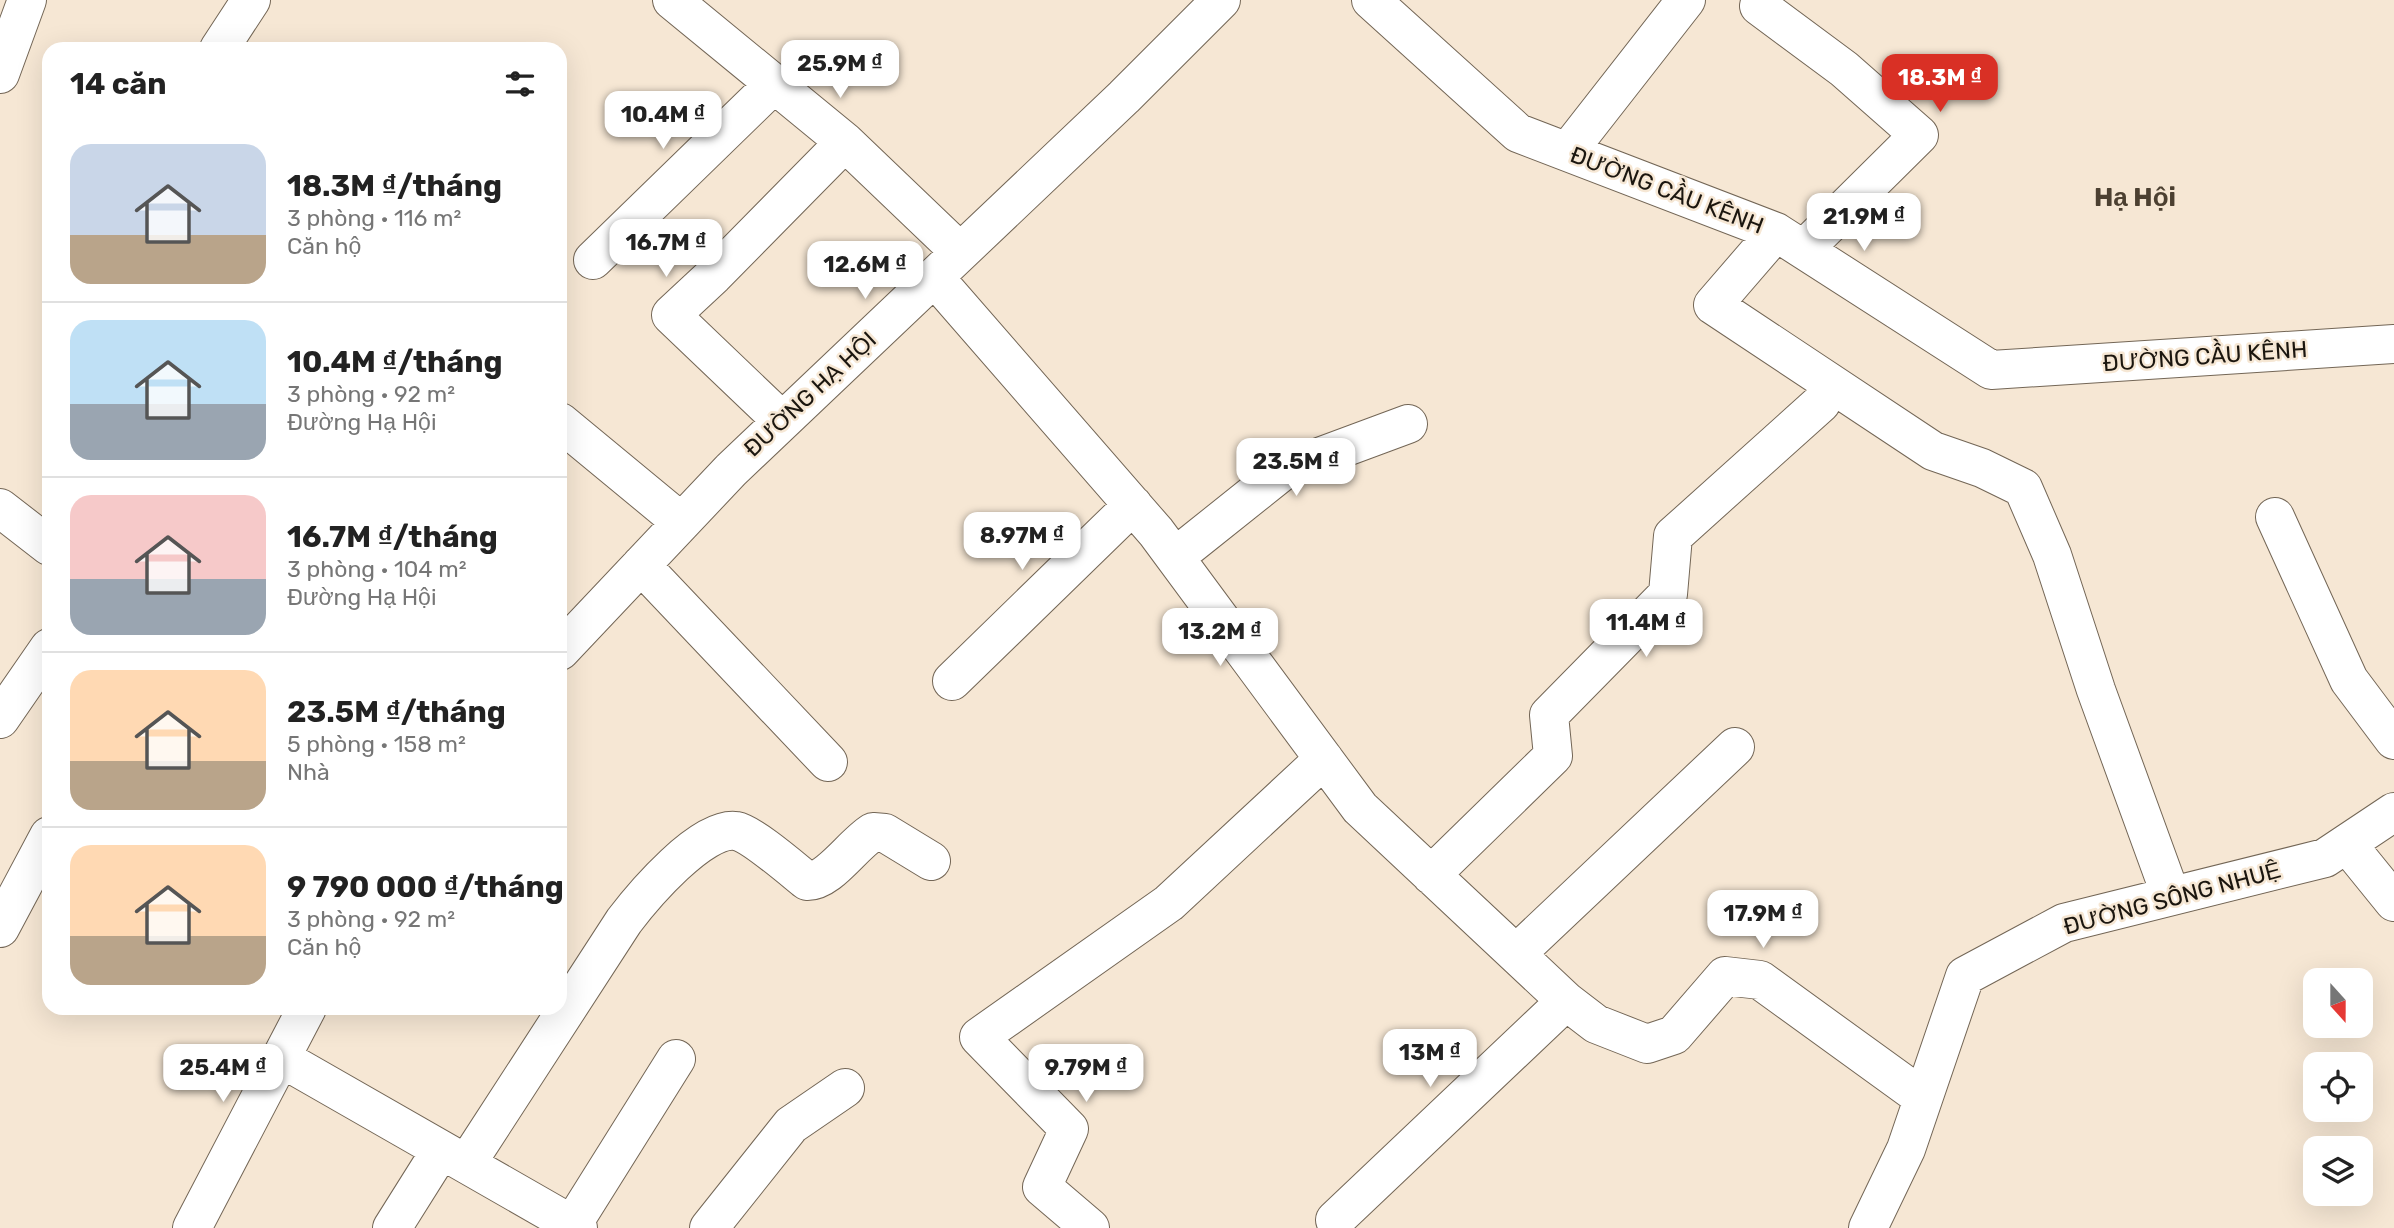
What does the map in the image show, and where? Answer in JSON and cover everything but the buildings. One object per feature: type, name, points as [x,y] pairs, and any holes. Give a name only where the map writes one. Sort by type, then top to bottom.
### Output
[{"type":"street","points":[[0,74],[27,0]]},
{"type":"street","points":[[224,42],[251,0]]},
{"type":"street","points":[[672,0],[845,142],[947,264],[1175,557],[1360,808],[1566,1001],[1597,1024],[1647,1044],[1674,1035],[1725,976],[1760,980],[1923,1098]]},
{"type":"street","name":"ĐƯỜNG HẠ HỘI","points":[[567,644],[731,470],[1124,97],[1221,0]]},
{"type":"street","name":"ĐƯỜNG CẦU KÊNH","points":[[1371,0],[1518,133],[1790,241],[1991,370],[2394,344]]},
{"type":"street","points":[[1568,151],[1686,0]]},
{"type":"street","points":[[1759,6],[1844,69],[1919,135],[1713,305],[1933,451],[1982,468],[2023,488],[2052,555],[2096,690],[2171,896]]},
{"type":"street","points":[[593,260],[774,84]]},
{"type":"street","points":[[782,421],[671,315],[845,142]]},
{"type":"street","points":[[1431,874],[1553,756],[1549,715],[1668,594],[1673,536],[1821,403]]},
{"type":"street","points":[[1175,557],[1284,470],[1408,424]]},
{"type":"street","points":[[567,428],[681,522]]},
{"type":"street","points":[[952,681],[1133,505]]},
{"type":"street","points":[[0,508],[42,541]]},
{"type":"street","points":[[2275,517],[2349,680],[2394,740]]},
{"type":"street","points":[[641,565],[828,762]]},
{"type":"street","points":[[0,719],[42,658]]},
{"type":"street","points":[[1516,954],[1735,747]]},
{"type":"street","points":[[1090,1228],[1042,1187],[1069,1129],[979,1037],[1169,903],[1324,759]]},
{"type":"street","name":"ĐƯỜNG SÔNG NHUỆ","points":[[1873,1226],[1906,1149],[1965,976],[2064,923],[2325,858],[2394,811]]},
{"type":"street","points":[[567,999],[648,891],[682,857],[713,836],[731,831],[744,834],[807,881],[818,880],[829,874],[844,856],[873,832],[885,833],[931,861]]},
{"type":"street","points":[[2347,844],[2394,902]]},
{"type":"street","points":[[0,928],[42,849]]},
{"type":"street","points":[[1335,1220],[1566,1001]]},
{"type":"street","points":[[192,1228],[303,1015]]},
{"type":"street","points":[[392,1228],[454,1157],[556,1015]]},
{"type":"street","points":[[281,1058],[575,1226],[676,1059]]},
{"type":"street","points":[[709,1228],[791,1125],[845,1088]]},
{"type":"district","name":"Hạ Hội","points":[[2135,197]]}]
